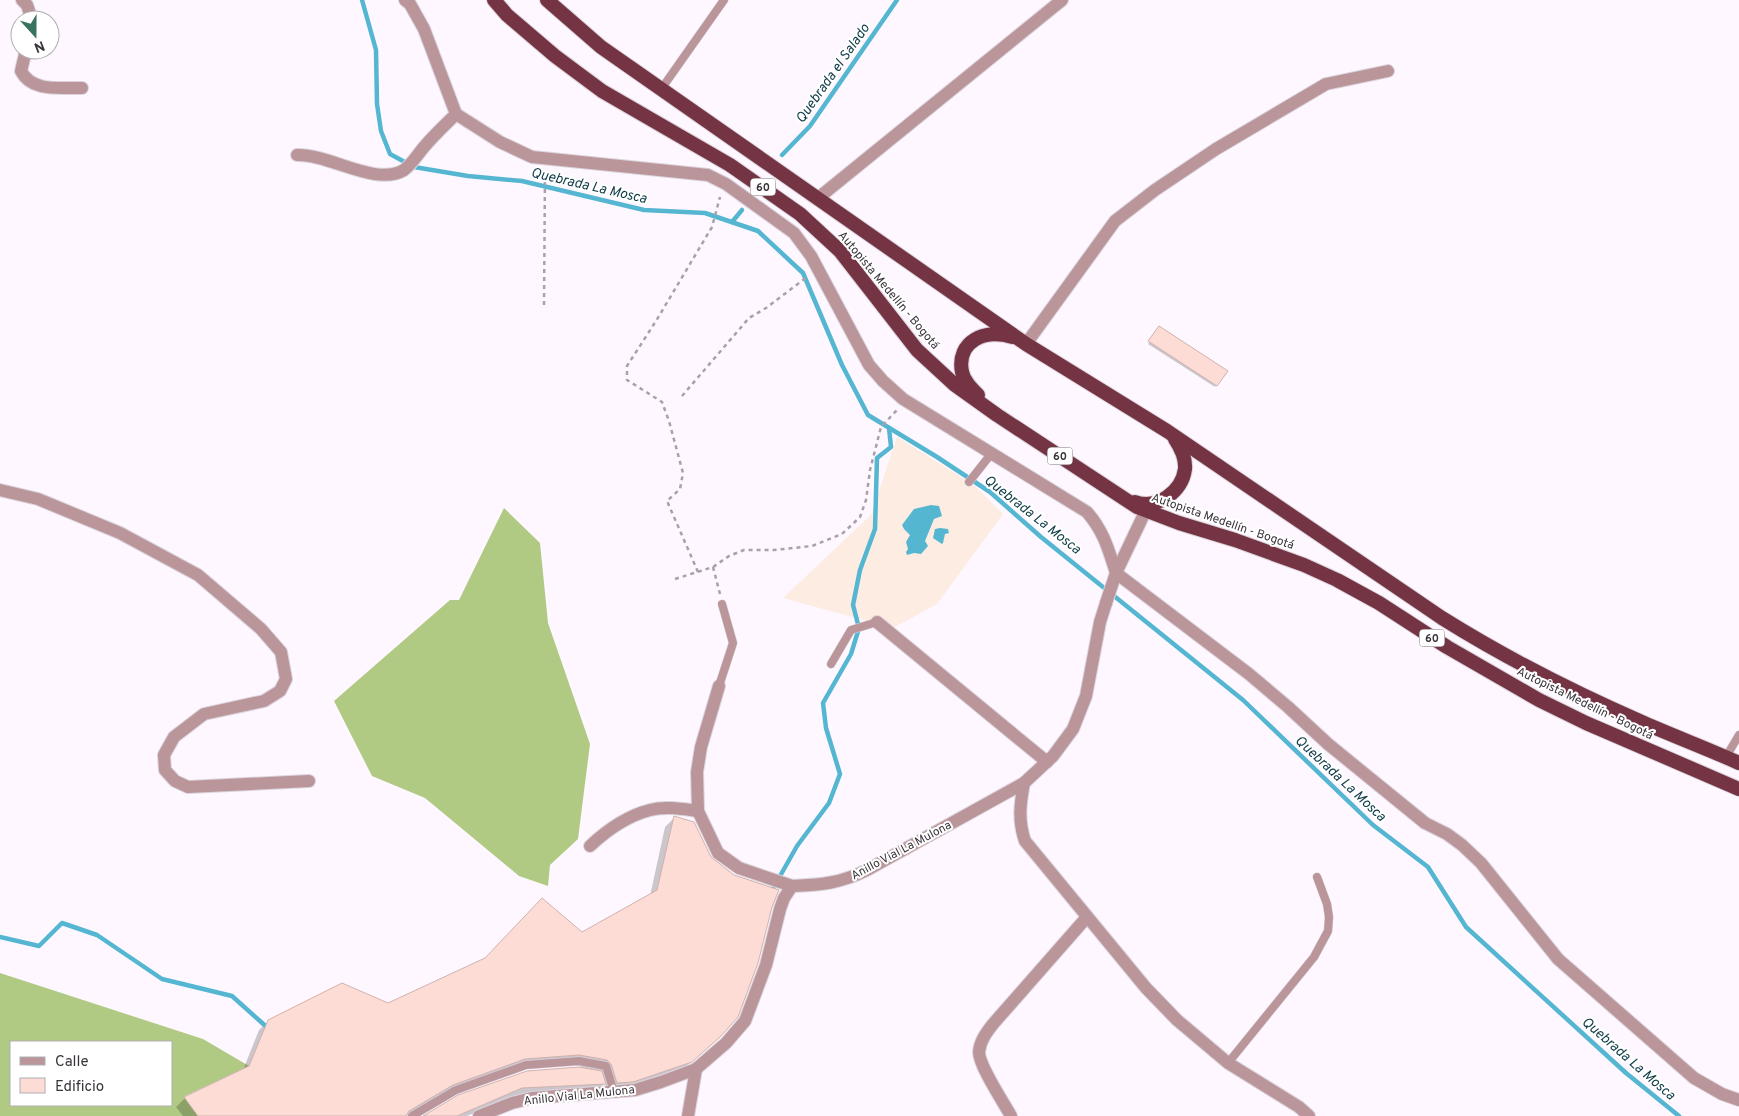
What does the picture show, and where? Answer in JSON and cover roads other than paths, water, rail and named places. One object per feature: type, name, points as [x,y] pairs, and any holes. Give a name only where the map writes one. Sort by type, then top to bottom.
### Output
[{"type":"highway","name":"Autopista Medellín - Bogotá","points":[[494,0],[555,56],[602,91],[730,165],[800,214],[840,251],[917,350],[955,385],[997,415],[1123,497],[1146,510],[1179,523],[1235,540],[1304,565],[1337,580],[1379,603],[1432,638],[1539,700],[1611,734],[1739,789]]},
{"type":"highway","name":"Autopista Medellín - Bogotá","points":[[547,0],[601,47],[1026,344],[1167,431],[1442,618],[1486,646],[1614,709],[1739,763]]},
{"type":"highway","points":[[997,415],[966,382],[962,372],[963,357],[972,342],[982,335],[995,333],[1009,336],[1026,344]]},
{"type":"highway","points":[[1123,497],[1138,504],[1155,503],[1170,496],[1181,484],[1185,467],[1183,451],[1174,437],[1167,431]]},
{"type":"street","points":[[405,0],[424,29],[456,114],[500,142],[532,157],[708,175],[726,184],[780,221],[794,233],[811,256],[869,365],[883,381],[903,399],[987,458],[1087,512],[1099,526],[1116,573],[1249,674],[1328,744],[1425,823],[1447,834],[1462,845],[1481,863],[1558,960],[1694,1078],[1722,1094],[1739,1100]]},
{"type":"street","points":[[817,199],[1062,0]]},
{"type":"street","points":[[24,60],[21,71],[28,81],[38,87],[82,88]]},
{"type":"street","points":[[1026,344],[1115,221],[1155,190],[1216,149],[1326,84],[1388,71]]},
{"type":"street","points":[[297,155],[320,157],[379,176],[392,175],[405,169],[456,114]]},
{"type":"street","points":[[0,490],[38,499],[120,533],[198,575],[260,629],[281,652],[286,679],[280,691],[264,701],[204,714],[174,737],[164,755],[165,770],[175,781],[188,787],[309,781]]},
{"type":"street","name":"Anillo Vial La Mulona","points":[[479,1116],[532,1098],[614,1092],[647,1086],[696,1069],[726,1043],[745,1021],[766,965],[778,914],[789,885],[824,885],[855,876],[1024,782],[1047,762],[1060,748],[1073,729],[1080,713],[1092,675],[1100,622],[1106,603],[1116,573],[1146,510]]},
{"type":"street","points":[[877,622],[1047,762]]},
{"type":"street","points":[[719,686],[697,772],[698,811],[718,853],[739,868],[789,885]]},
{"type":"street","points":[[1024,782],[1019,808],[1020,827],[1025,841],[1146,988],[1176,1020],[1228,1063],[1299,1107],[1309,1116]]},
{"type":"street","points":[[590,846],[623,820],[651,810],[675,808],[698,811]]},
{"type":"street","points":[[1011,1116],[983,1065],[979,1054],[982,1039],[1087,917]]},
{"type":"street","points":[[688,1116],[696,1069]]},
{"type":"lane","points":[[662,88],[724,0]]},
{"type":"lane","points":[[969,482],[987,458]]},
{"type":"lane","points":[[719,686],[733,643],[722,604]]},
{"type":"lane","points":[[831,664],[851,630],[877,622]]},
{"type":"lane","points":[[1726,758],[1739,735]]},
{"type":"lane","points":[[1228,1063],[1314,957],[1328,931],[1330,917],[1317,877]]},
{"type":"lane","points":[[412,1116],[456,1090],[526,1065],[579,1061],[606,1066],[614,1092]]},
{"type":"water","points":[[931,505],[939,506],[942,516],[934,519],[925,541],[928,546],[921,554],[907,555],[906,542],[910,535],[902,525],[914,509]]},
{"type":"water","points":[[935,529],[948,529],[949,533],[945,534],[942,544],[933,538]]},
{"type":"waterway","name":"Quebrada La Mosca","points":[[362,0],[376,50],[377,104],[381,131],[390,154],[414,167],[468,176],[522,181],[644,210],[705,213],[758,231],[803,273],[842,365],[868,415],[990,492],[1041,537],[1243,700],[1373,825],[1428,867],[1466,927],[1626,1073],[1679,1116]]},
{"type":"waterway","name":"Quebrada el Salado","points":[[782,155],[810,126],[897,0]]},
{"type":"waterway","name":"Quebrada el Salado","points":[[732,222],[742,210]]},
{"type":"waterway","points":[[771,892],[797,846],[829,803],[840,774],[826,728],[823,703],[851,654],[859,628],[853,605],[860,570],[875,529],[877,458],[891,447],[889,428]]},
{"type":"waterway","points":[[0,937],[39,946],[62,923],[97,935],[162,979],[232,996],[270,1030]]}]
